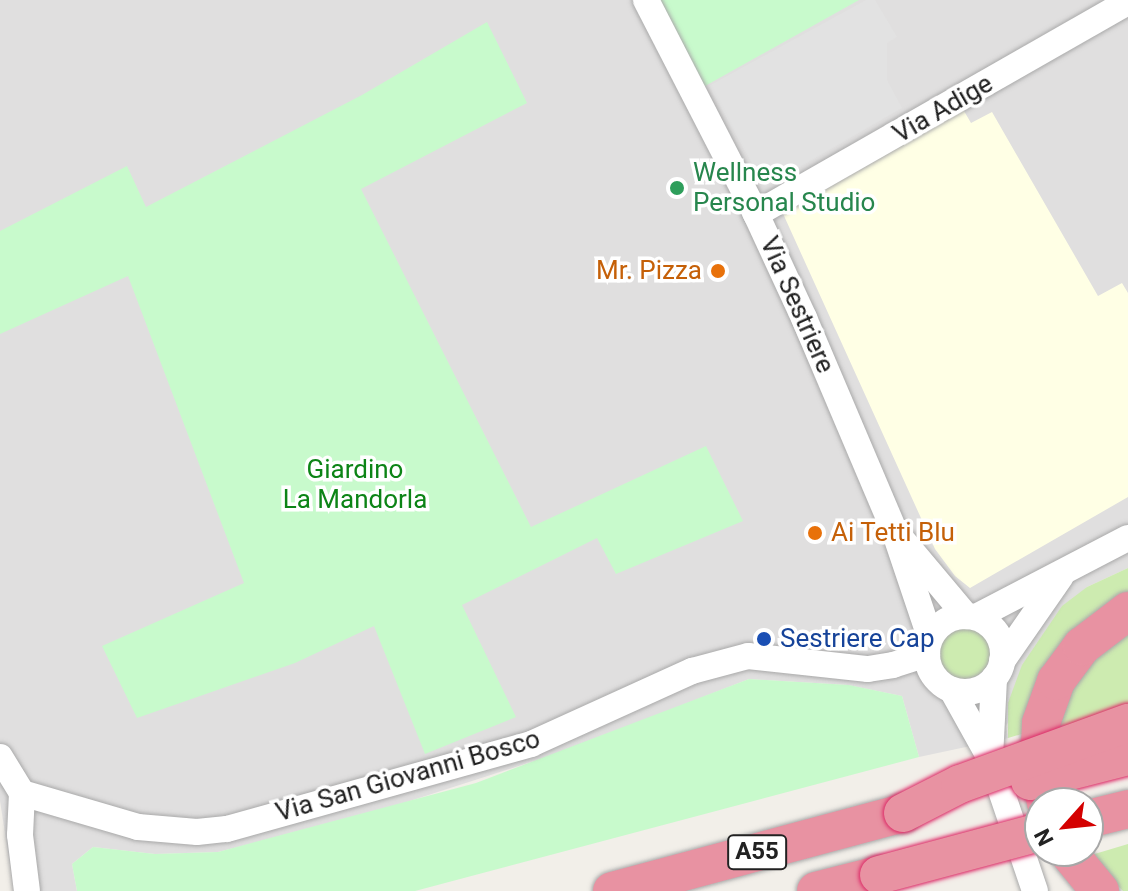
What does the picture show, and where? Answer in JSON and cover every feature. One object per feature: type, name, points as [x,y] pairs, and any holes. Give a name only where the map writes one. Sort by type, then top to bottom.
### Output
[{"type":"highway","points":[[1043,787],[1039,766],[1041,723],[1056,681],[1082,646],[1128,611]]},
{"type":"highway","points":[[903,813],[960,784],[1128,723]]},
{"type":"highway","name":"A55","points":[[612,891],[1128,756]]},
{"type":"highway","points":[[1104,815],[1128,809]]},
{"type":"highway","name":"A55","points":[[816,891],[1024,836]]},
{"type":"highway","points":[[1080,867],[1100,891]]},
{"type":"street","name":"Via Sestriere","points":[[646,0],[756,214],[894,530],[928,645]]},
{"type":"street","name":"Via Adige","points":[[756,214],[1128,2]]},
{"type":"street","name":"Via Sestriere","points":[[894,530],[971,616]]},
{"type":"street","points":[[1035,891],[990,758],[952,690],[934,676],[928,645],[945,621],[971,616],[1061,576],[1128,538]]},
{"type":"street","points":[[952,690],[975,690],[998,670],[1061,576]]},
{"type":"street","points":[[971,616],[994,629],[1000,639],[990,758]]},
{"type":"street","name":"Via San Giovanni Bosco","points":[[22,793],[138,827],[197,832],[227,829],[531,744],[692,671],[748,656],[868,669],[893,665],[928,645]]},
{"type":"street","points":[[0,757],[22,793],[20,835],[27,891]]},
{"type":"shaded area","points":[[0,0],[1128,0],[1128,568],[1087,587],[1006,726],[1008,738],[919,757],[902,696],[848,685],[749,679],[562,752],[385,809],[218,852],[155,854],[93,847],[72,864],[77,891],[14,891],[0,801]]},
{"type":"shaded area","points":[[866,0],[875,0],[897,37],[887,43],[887,80],[902,108],[765,187],[709,86]]},
{"type":"shaded area","points":[[960,104],[971,123],[992,112],[1098,296],[1122,283],[1128,293],[1128,497],[970,588],[955,576],[935,549],[780,207]]},
{"type":"green space","points":[[653,0],[859,0],[698,90]]},
{"type":"green space","name":"Giardino La Mandorla","points":[[487,22],[527,103],[361,189],[531,527],[706,446],[743,521],[616,574],[597,538],[462,605],[516,717],[425,754],[374,626],[295,663],[137,718],[102,646],[244,583],[128,276],[0,334],[0,231],[127,166],[146,207],[362,95]]},
{"type":"green space","points":[[1128,568],[1128,598],[1025,733],[1008,738],[1008,703],[1022,665],[1062,606],[1087,587]]},
{"type":"green space","points":[[964,627],[983,634],[990,653],[983,672],[964,679],[945,672],[938,653],[945,634]]},
{"type":"green space","points":[[1128,627],[1128,708],[1093,721],[1056,727],[1066,692],[1094,656]]},
{"type":"green space","points":[[749,679],[849,685],[902,696],[919,757],[415,891],[77,891],[72,864],[93,847],[155,854],[218,852],[476,783]]},
{"type":"green space","points":[[1128,844],[1128,891],[1123,891],[1099,867],[1104,867],[1104,851]]},
{"type":"place","name":"Wellness Personal Studio","points":[[677,188]]},
{"type":"place","name":"Mr. Pizza","points":[[718,271]]},
{"type":"place","name":"Ai Tetti Blu","points":[[815,533]]},
{"type":"place","name":"Sestriere Cap","points":[[764,639]]}]
